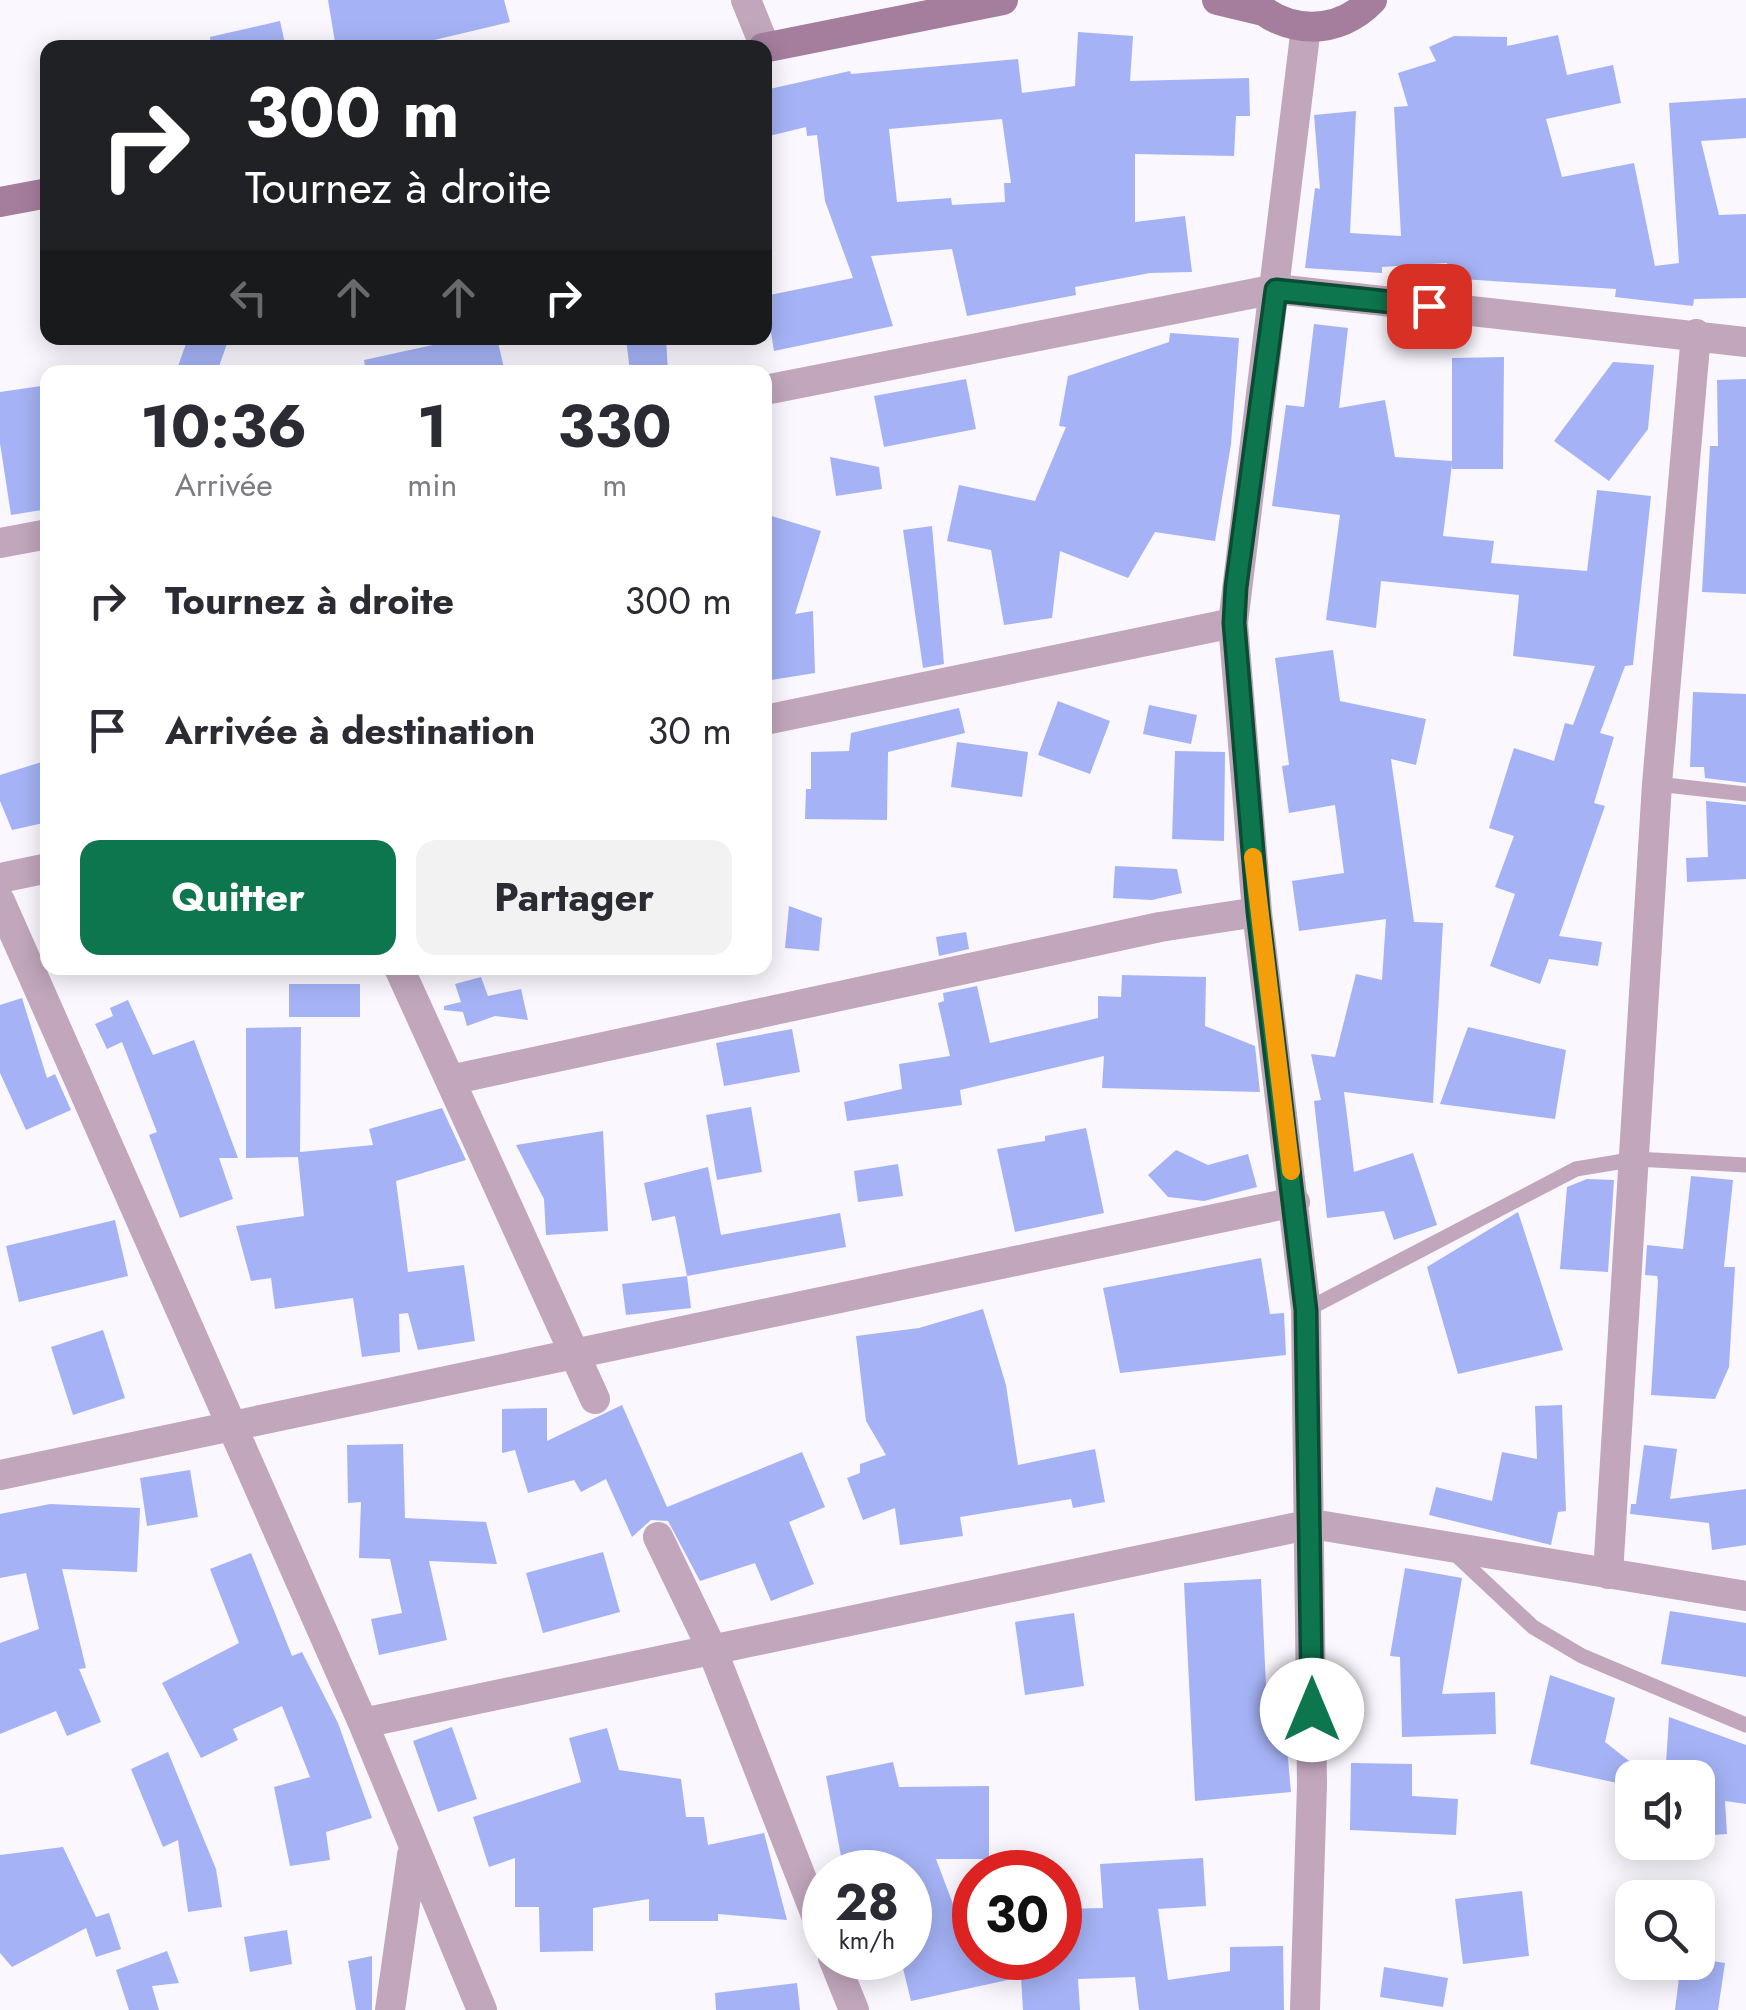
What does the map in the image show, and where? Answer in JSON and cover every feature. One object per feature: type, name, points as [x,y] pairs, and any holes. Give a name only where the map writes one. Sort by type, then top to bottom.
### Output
[{"type":"main road","points":[[772,45],[1003,0]]},
{"type":"main road","points":[[1217,0],[1257,5],[1306,27],[1346,20],[1372,0]]},
{"type":"main road","points":[[0,202],[40,194]]},
{"type":"street","points":[[746,0],[761,40]]},
{"type":"street","points":[[1305,2010],[1312,1785],[1312,1524],[1306,1310],[1258,912],[1234,623],[1306,27]]},
{"type":"street","points":[[772,389],[1276,290],[1746,342]]},
{"type":"street","points":[[1608,1574],[1656,784],[1696,334]]},
{"type":"street","points":[[0,544],[40,536]]},
{"type":"street","points":[[772,719],[1234,623]]},
{"type":"street","points":[[0,878],[40,870]]},
{"type":"street","points":[[0,900],[364,1723],[413,1852],[482,2010]]},
{"type":"street","points":[[450,1080],[1160,927],[1258,912]]},
{"type":"street","points":[[402,975],[595,1399]]},
{"type":"street","points":[[0,1476],[577,1357],[1295,1202]]},
{"type":"street","points":[[364,1723],[711,1647],[1312,1524],[1746,1596]]},
{"type":"street","points":[[658,1536],[711,1647],[802,1879]]},
{"type":"street","points":[[390,2010],[413,1852]]},
{"type":"street","points":[[842,1980],[854,2010]]},
{"type":"lane","points":[[1656,784],[1746,794]]},
{"type":"lane","points":[[1306,1310],[1556,1176],[1636,1159],[1746,1165]]},
{"type":"lane","points":[[1447,1546],[1533,1627],[1582,1656],[1746,1724]]},
{"type":"building","points":[[328,0],[504,0],[510,22],[434,40],[335,40]]},
{"type":"building","points":[[280,21],[284,40],[210,40]]},
{"type":"building","points":[[1078,32],[1133,36],[1130,81],[1249,78],[1250,116],[1236,116],[1234,156],[1135,154],[1135,222],[1185,216],[1192,272],[1150,273],[1075,287],[1076,295],[967,316],[952,249],[871,256],[893,326],[774,351],[772,295],[853,278],[825,201],[817,135],[807,136],[806,127],[772,135],[772,88],[850,71],[851,74],[1018,59],[1022,93],[1075,86]],"holes":[[[1002,119],[1011,183],[1004,183],[1005,202],[952,205],[951,198],[897,202],[889,129]]]},
{"type":"building","points":[[1558,35],[1567,75],[1613,65],[1621,103],[1546,119],[1562,177],[1634,163],[1655,266],[1679,263],[1669,103],[1746,98],[1746,138],[1701,141],[1719,215],[1746,214],[1746,298],[1694,299],[1693,306],[1615,297],[1616,289],[1446,278],[1447,263],[1382,267],[1382,273],[1305,268],[1315,188],[1320,189],[1314,115],[1356,111],[1350,233],[1401,236],[1394,107],[1408,106],[1398,73],[1436,61],[1429,47],[1454,36],[1507,37],[1507,46]]},
{"type":"building","points":[[1314,324],[1348,328],[1339,408],[1385,400],[1395,457],[1452,461],[1452,358],[1504,357],[1503,469],[1452,469],[1452,464],[1443,536],[1494,541],[1491,563],[1587,571],[1597,490],[1651,496],[1633,665],[1625,666],[1600,733],[1614,737],[1594,803],[1605,806],[1559,936],[1602,942],[1598,966],[1549,959],[1540,984],[1490,966],[1515,894],[1495,887],[1514,836],[1489,828],[1514,748],[1554,761],[1565,723],[1573,725],[1595,666],[1513,656],[1519,595],[1381,581],[1376,628],[1326,620],[1340,515],[1272,506],[1286,405],[1304,407]]},
{"type":"building","points":[[1170,333],[1239,338],[1231,444],[1215,541],[1155,532],[1128,578],[1060,551],[1052,618],[1004,625],[991,550],[947,541],[959,485],[1035,501],[1066,427],[1059,426],[1068,376],[1169,342]]},
{"type":"building","points":[[186,345],[227,345],[219,365],[178,365]]},
{"type":"building","points":[[433,345],[499,345],[503,365],[365,365],[364,360]]},
{"type":"building","points":[[627,345],[666,345],[668,365],[629,365]]},
{"type":"building","points":[[1613,362],[1654,365],[1648,429],[1609,481],[1554,441]]},
{"type":"building","points":[[966,379],[976,429],[884,447],[874,396]]},
{"type":"building","points":[[1746,379],[1746,594],[1702,592],[1710,446],[1718,446],[1717,380]]},
{"type":"building","points":[[40,386],[40,510],[11,515],[0,443],[0,392]]},
{"type":"building","points":[[830,457],[879,467],[882,489],[836,496]]},
{"type":"building","points":[[772,516],[821,531],[795,614],[813,611],[815,673],[772,680]]},
{"type":"building","points":[[932,526],[944,664],[923,668],[903,530]]},
{"type":"building","points":[[1333,650],[1340,701],[1426,719],[1416,765],[1391,759],[1414,922],[1443,923],[1433,1103],[1344,1092],[1354,1172],[1413,1153],[1437,1225],[1394,1240],[1384,1211],[1327,1218],[1314,1101],[1321,1100],[1311,1054],[1335,1057],[1356,974],[1382,980],[1386,919],[1299,931],[1292,881],[1344,873],[1335,805],[1289,813],[1282,766],[1289,765],[1275,658]]},
{"type":"building","points":[[1693,692],[1746,694],[1746,783],[1705,778],[1704,767],[1690,767]]},
{"type":"building","points":[[1058,701],[1110,721],[1090,774],[1038,755]]},
{"type":"building","points":[[1149,705],[1197,715],[1191,744],[1143,734]]},
{"type":"building","points":[[959,708],[965,733],[888,752],[887,820],[805,819],[806,789],[811,789],[811,752],[849,751],[851,733]]},
{"type":"building","points":[[957,742],[1028,752],[1022,797],[951,787]]},
{"type":"building","points":[[1175,751],[1225,752],[1224,841],[1172,839]]},
{"type":"building","points":[[40,762],[40,824],[12,830],[0,801],[0,775]]},
{"type":"building","points":[[1706,801],[1746,805],[1746,879],[1687,882],[1686,858],[1708,857]]},
{"type":"building","points":[[1115,866],[1177,869],[1182,893],[1152,900],[1113,898]]},
{"type":"building","points":[[789,906],[822,918],[819,951],[785,948]]},
{"type":"building","points":[[966,932],[969,949],[939,956],[936,937]]},
{"type":"building","points":[[1122,975],[1206,977],[1205,1026],[1255,1046],[1260,1092],[1102,1088],[1104,1056],[960,1090],[962,1105],[847,1121],[844,1102],[902,1089],[899,1064],[950,1056],[938,1003],[944,1001],[943,993],[977,986],[990,1043],[1098,1018],[1098,996],[1121,997]]},
{"type":"building","points":[[481,977],[488,996],[521,989],[528,1020],[495,1016],[467,1026],[463,1012],[444,1010],[444,1006],[461,1002],[455,984]]},
{"type":"building","points":[[289,984],[360,984],[360,1017],[289,1017]]},
{"type":"building","points":[[22,998],[47,1078],[55,1074],[71,1110],[26,1130],[0,1073],[0,1005]]},
{"type":"building","points":[[128,1000],[153,1055],[194,1040],[238,1158],[219,1158],[233,1199],[180,1218],[149,1135],[157,1132],[122,1042],[107,1049],[95,1024],[113,1016],[110,1008]]},
{"type":"building","points":[[301,1027],[300,1152],[373,1145],[369,1129],[442,1108],[466,1160],[396,1181],[408,1272],[464,1265],[475,1341],[418,1350],[408,1313],[399,1314],[400,1352],[362,1357],[353,1298],[275,1309],[271,1278],[251,1281],[236,1226],[304,1216],[298,1157],[246,1158],[246,1028]]},
{"type":"building","points":[[1468,1027],[1566,1050],[1555,1119],[1440,1104]]},
{"type":"building","points":[[792,1029],[800,1072],[724,1086],[716,1043]]},
{"type":"building","points":[[751,1107],[762,1172],[717,1180],[706,1115]]},
{"type":"building","points":[[1086,1128],[1104,1213],[1015,1232],[997,1149],[1045,1141],[1045,1136]]},
{"type":"building","points":[[603,1131],[608,1231],[546,1235],[544,1199],[516,1145]]},
{"type":"building","points":[[1176,1150],[1208,1165],[1248,1154],[1257,1187],[1204,1201],[1168,1197],[1148,1175]]},
{"type":"building","points":[[898,1164],[903,1196],[858,1202],[854,1171]]},
{"type":"building","points":[[708,1167],[721,1235],[840,1213],[846,1247],[687,1276],[675,1216],[652,1221],[644,1183]]},
{"type":"building","points":[[1691,1176],[1733,1180],[1724,1267],[1735,1267],[1729,1367],[1715,1399],[1651,1395],[1658,1281],[1657,1276],[1645,1275],[1647,1245],[1683,1249]]},
{"type":"building","points":[[1587,1179],[1614,1180],[1608,1272],[1560,1269],[1567,1187]]},
{"type":"building","points":[[1518,1212],[1563,1350],[1458,1374],[1427,1267]]},
{"type":"building","points":[[115,1220],[128,1276],[19,1302],[6,1246]]},
{"type":"building","points":[[1261,1258],[1270,1314],[1284,1313],[1286,1355],[1120,1373],[1103,1288]]},
{"type":"building","points":[[687,1276],[691,1308],[626,1315],[622,1284]]},
{"type":"building","points":[[983,1309],[1006,1385],[1018,1465],[1095,1449],[1105,1502],[1073,1508],[1071,1499],[960,1517],[963,1536],[900,1545],[895,1508],[863,1520],[847,1478],[860,1473],[860,1464],[886,1455],[866,1421],[856,1336],[919,1328]]},
{"type":"building","points":[[103,1330],[125,1398],[73,1415],[51,1347]]},
{"type":"building","points":[[622,1405],[667,1507],[802,1452],[825,1507],[789,1522],[814,1584],[771,1601],[755,1563],[700,1581],[668,1521],[651,1520],[632,1537],[606,1479],[581,1492],[574,1480],[528,1493],[515,1450],[502,1453],[502,1409],[547,1408],[547,1441]]},
{"type":"building","points":[[1562,1405],[1566,1511],[1558,1512],[1551,1545],[1429,1515],[1436,1487],[1492,1501],[1502,1452],[1537,1459],[1535,1406]]},
{"type":"building","points":[[403,1444],[405,1518],[486,1522],[497,1564],[429,1561],[447,1640],[379,1655],[371,1619],[402,1613],[390,1559],[359,1558],[361,1502],[348,1503],[347,1445]]},
{"type":"building","points":[[1644,1445],[1677,1449],[1670,1499],[1746,1489],[1746,1545],[1712,1550],[1709,1523],[1630,1514],[1631,1504],[1636,1504]]},
{"type":"building","points":[[190,1470],[198,1517],[147,1526],[140,1478]]},
{"type":"building","points":[[50,1504],[140,1508],[137,1572],[62,1569],[86,1668],[79,1669],[101,1722],[67,1736],[56,1711],[0,1734],[0,1643],[39,1629],[26,1573],[0,1578],[0,1514]]},
{"type":"building","points":[[603,1552],[620,1612],[543,1633],[526,1573]]},
{"type":"building","points":[[251,1553],[292,1656],[302,1652],[338,1723],[372,1818],[326,1832],[330,1860],[290,1866],[274,1787],[310,1777],[282,1706],[233,1729],[238,1740],[201,1758],[162,1683],[239,1643],[210,1569]]},
{"type":"building","points":[[1405,1568],[1462,1578],[1442,1694],[1495,1692],[1496,1734],[1402,1737],[1400,1657],[1390,1656]]},
{"type":"building","points":[[1261,1579],[1268,1728],[1285,1726],[1291,1792],[1195,1801],[1184,1583]]},
{"type":"building","points":[[1670,1611],[1746,1623],[1746,1677],[1661,1664]]},
{"type":"building","points":[[1074,1613],[1084,1686],[1025,1695],[1015,1622]]},
{"type":"building","points":[[1550,1675],[1615,1698],[1605,1742],[1628,1760],[1615,1760],[1615,1783],[1530,1764]]},
{"type":"building","points":[[1669,1717],[1746,1745],[1746,1804],[1725,1801],[1727,1834],[1715,1835],[1715,1760],[1666,1760]]},
{"type":"building","points":[[452,1727],[477,1799],[438,1812],[413,1741]]},
{"type":"building","points":[[607,1728],[619,1770],[681,1779],[686,1817],[704,1817],[708,1845],[764,1833],[787,1920],[718,1914],[718,1921],[649,1921],[649,1899],[593,1908],[593,1951],[540,1952],[539,1907],[515,1907],[515,1858],[489,1867],[473,1817],[581,1782],[569,1738]]},
{"type":"building","points":[[168,1752],[216,1869],[222,1907],[188,1912],[178,1840],[163,1847],[131,1769]]},
{"type":"building","points":[[893,1762],[899,1787],[989,1786],[989,1850],[952,1850],[952,1859],[936,1859],[952,1902],[952,1980],[1007,1980],[911,2001],[906,1980],[932,1980],[932,1850],[840,1850],[826,1776]]},
{"type":"building","points":[[1351,1763],[1412,1764],[1412,1796],[1458,1799],[1456,1835],[1350,1830]]},
{"type":"building","points":[[63,1847],[96,1917],[109,1913],[121,1949],[96,1957],[86,1928],[12,1967],[0,1953],[0,1855]]},
{"type":"building","points":[[1203,1858],[1206,1906],[1158,1909],[1168,1980],[1230,1971],[1230,1947],[1283,1946],[1284,2010],[1139,2010],[1135,1977],[1082,1979],[1082,1908],[1103,1908],[1100,1864]]},
{"type":"building","points":[[1522,1891],[1529,1956],[1463,1964],[1455,1899]]},
{"type":"building","points":[[287,1930],[292,1964],[250,1972],[244,1937]]},
{"type":"building","points":[[167,1951],[179,1983],[152,1986],[159,2010],[129,2010],[116,1970]]},
{"type":"building","points":[[372,1956],[372,2010],[356,2010],[348,1961]]},
{"type":"building","points":[[1715,1962],[1725,1963],[1718,2010],[1675,2010],[1679,1980],[1715,1980]]},
{"type":"building","points":[[1384,1967],[1448,1978],[1443,2007],[1380,1997]]},
{"type":"building","points":[[1021,1980],[1078,1980],[1080,2010],[1023,2010]]},
{"type":"building","points":[[797,1983],[800,2010],[716,2010],[715,1993]]},
{"type":"slow traffic","points":[[1253,857],[1291,1171]]},
{"type":"route","points":[[1312,1710],[1306,1310],[1258,912],[1234,623],[1236,587],[1276,290],[1429,306]]}]
